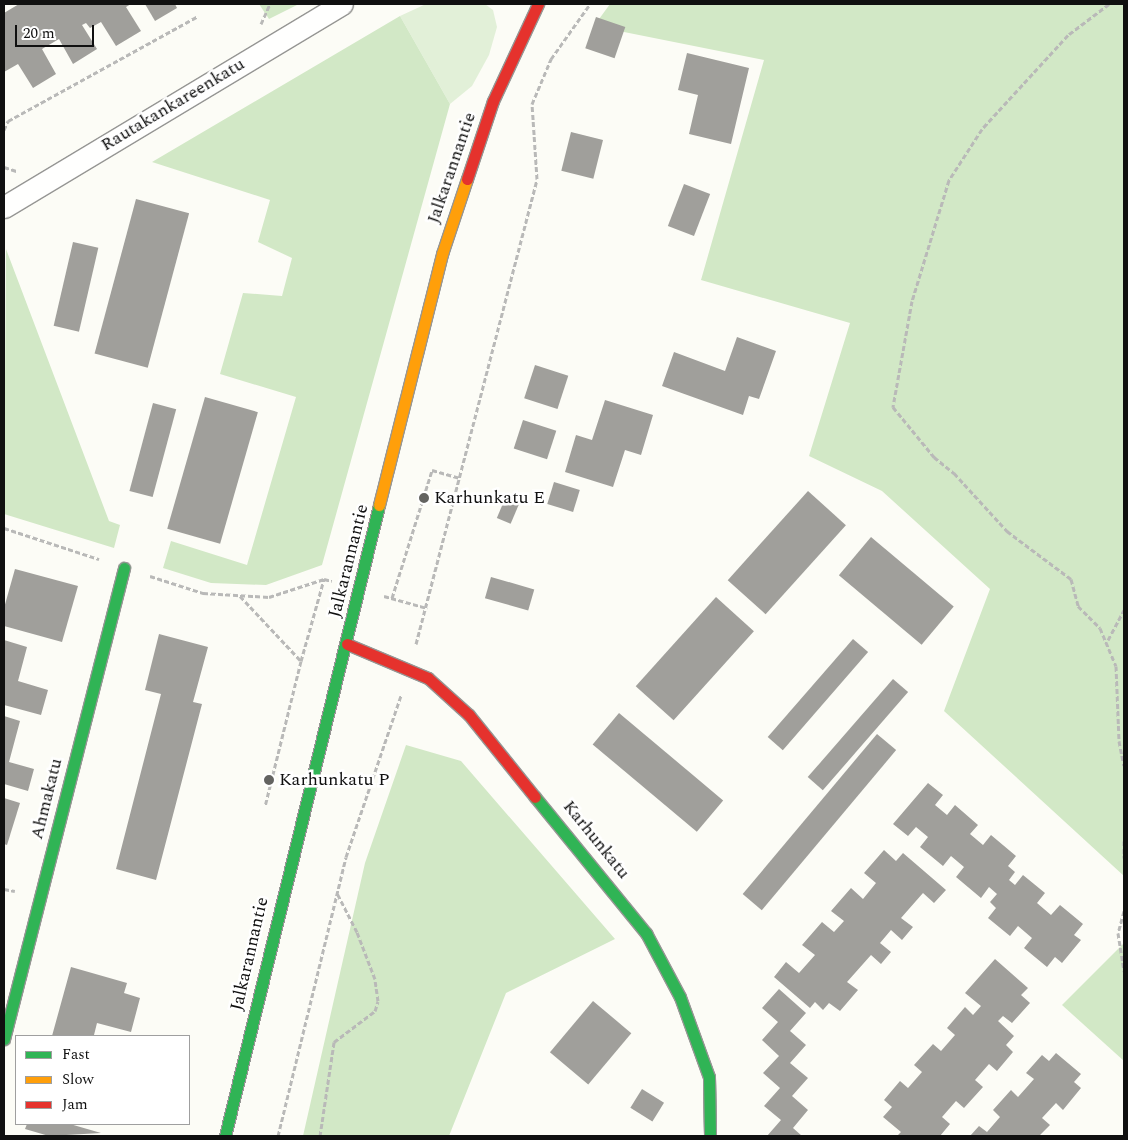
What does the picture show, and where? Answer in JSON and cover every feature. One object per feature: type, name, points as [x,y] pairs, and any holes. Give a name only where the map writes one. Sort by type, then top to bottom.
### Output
[{"type":"main road","name":"Jalkarannantie","points":[[225,1136],[291,853],[347,644],[442,254],[493,101],[538,4]]},
{"type":"main road","name":"Ahmakatu","points":[[4,1039],[124,568]]},
{"type":"main road","name":"Karhunkatu","points":[[347,644],[428,678],[469,715],[646,933],[680,997],[708,1077],[710,1136]]},
{"type":"street","name":"Rautakankareenkatu","points":[[4,207],[342,4]]},
{"type":"path","points":[[278,1136],[337,893],[427,608],[537,178],[532,104],[551,59],[590,4]]},
{"type":"path","points":[[1109,4],[1068,36],[982,129],[949,180],[912,301],[893,407],[934,457],[954,473],[1006,531],[1071,579],[1078,606],[1108,640],[1116,666],[1119,741],[1124,766]]},
{"type":"path","points":[[4,130],[8,121],[198,16]]},
{"type":"path","points":[[392,598],[432,470],[460,478]]},
{"type":"path","points":[[4,528],[203,593],[269,597],[324,578],[427,608]]},
{"type":"path","points":[[265,806],[324,578]]},
{"type":"path","points":[[240,595],[301,661]]},
{"type":"path","points":[[1108,640],[1124,610]]},
{"type":"path","points":[[1124,841],[1124,858]]},
{"type":"path","points":[[320,1136],[334,1042],[375,1011],[378,1000],[375,979],[357,932],[337,893]]},
{"type":"path","points":[[1124,911],[1118,933],[1124,972]]},
{"type":"green space","points":[[259,4],[299,4],[269,19]]},
{"type":"green space","points":[[426,4],[485,4],[493,10],[497,27],[489,55],[472,86],[450,104],[400,16]]},
{"type":"green space","points":[[610,4],[1124,4],[1124,876],[944,711],[990,589],[882,491],[809,456],[850,323],[701,280],[764,60],[594,26]]},
{"type":"green space","points":[[400,16],[450,104],[322,565],[266,585],[211,583],[163,568],[171,541],[247,565],[296,397],[220,374],[243,293],[282,296],[292,258],[258,242],[270,200],[152,162]]},
{"type":"green space","points":[[6,249],[109,521],[120,525],[114,548],[4,514]]},
{"type":"green space","points":[[406,745],[461,761],[615,939],[506,993],[449,1136],[303,1136],[365,863]]},
{"type":"green space","points":[[1124,943],[1124,1061],[1062,1005]]},
{"type":"building","points":[[19,4],[131,4],[126,7],[141,31],[116,46],[101,22],[90,28],[86,23],[82,25],[97,49],[73,64],[59,39],[42,49],[56,74],[33,88],[18,64],[4,72],[4,13]]},
{"type":"building","points":[[145,4],[175,4],[177,8],[155,21]]},
{"type":"building","points":[[596,17],[625,27],[615,58],[585,48]]},
{"type":"building","points":[[687,53],[749,68],[731,144],[689,134],[698,95],[678,90]]},
{"type":"building","points":[[571,132],[603,140],[593,179],[561,171]]},
{"type":"building","points":[[684,184],[710,194],[694,236],[668,226]]},
{"type":"building","points":[[136,199],[189,213],[148,368],[95,354]]},
{"type":"building","points":[[73,242],[98,248],[79,332],[54,326]]},
{"type":"building","points":[[737,337],[776,351],[759,399],[749,396],[743,415],[662,386],[674,352],[725,371]]},
{"type":"building","points":[[535,365],[568,376],[557,409],[524,398]]},
{"type":"building","points":[[205,397],[258,412],[220,544],[167,529]]},
{"type":"building","points":[[605,400],[653,415],[641,455],[625,450],[613,487],[565,472],[576,435],[592,440]]},
{"type":"building","points":[[153,403],[176,409],[153,497],[129,491]]},
{"type":"building","points":[[523,420],[556,431],[547,459],[514,449]]},
{"type":"building","points":[[554,482],[580,490],[573,512],[547,504]]},
{"type":"building","points":[[808,491],[846,525],[766,614],[728,580]]},
{"type":"building","points":[[507,494],[521,500],[511,524],[497,518]]},
{"type":"building","points":[[871,537],[954,606],[922,645],[839,575]]},
{"type":"building","points":[[15,569],[78,586],[62,642],[4,626],[4,608]]},
{"type":"building","points":[[491,577],[534,589],[528,611],[485,598]]},
{"type":"building","points":[[716,597],[754,631],[674,720],[636,686]]},
{"type":"building","points":[[159,634],[208,647],[193,702],[202,704],[156,880],[116,869],[161,694],[145,690]]},
{"type":"building","points":[[853,639],[868,652],[783,750],[768,737]]},
{"type":"building","points":[[4,640],[27,647],[18,681],[48,690],[41,715],[4,705]]},
{"type":"building","points":[[893,679],[908,692],[823,790],[808,777]]},
{"type":"building","points":[[619,713],[723,800],[697,832],[593,744]]},
{"type":"building","points":[[4,716],[20,721],[9,762],[34,769],[28,791],[4,784]]},
{"type":"building","points":[[877,734],[896,750],[762,910],[743,894]]},
{"type":"building","points":[[928,783],[943,795],[935,805],[947,815],[955,805],[978,825],[970,834],[983,845],[991,835],[1016,856],[1008,866],[1015,872],[1009,880],[1015,885],[1023,875],[1045,893],[1037,903],[1051,915],[1060,905],[1083,924],[1074,935],[1081,940],[1062,963],[1055,957],[1047,967],[1024,948],[1032,938],[1018,926],[1010,936],[988,918],[996,908],[990,902],[997,894],[989,887],[981,898],[956,877],[964,867],[951,856],[943,866],[920,847],[928,837],[916,827],[908,836],[893,824]]},
{"type":"building","points":[[4,798],[20,803],[7,845],[4,844]]},
{"type":"building","points":[[884,850],[896,861],[903,853],[946,890],[934,903],[923,893],[901,918],[913,927],[902,940],[891,930],[880,943],[891,952],[881,964],[871,955],[847,982],[858,990],[840,1011],[829,1003],[823,1010],[815,1002],[810,1008],[774,977],[786,962],[799,973],[815,955],[802,945],[822,922],[834,932],[844,921],[831,911],[851,888],[863,899],[876,883],[864,873]]},
{"type":"building","points":[[995,959],[1028,988],[1021,995],[1030,1003],[1012,1023],[1003,1016],[998,1021],[1014,1036],[1006,1045],[1013,1052],[997,1071],[989,1064],[975,1080],[983,1087],[964,1108],[956,1101],[942,1117],[950,1124],[940,1136],[897,1136],[901,1132],[883,1117],[892,1107],[884,1100],[900,1081],[908,1088],[922,1072],[914,1065],[933,1044],[941,1051],[955,1035],[947,1028],[965,1007],[973,1015],[981,1006],[965,993]]},
{"type":"building","points":[[71,967],[127,983],[124,993],[140,998],[131,1032],[97,1023],[94,1035],[52,1035]]},
{"type":"building","points":[[779,989],[806,1013],[790,1031],[806,1045],[790,1063],[808,1078],[792,1096],[808,1110],[793,1128],[802,1136],[767,1136],[781,1120],[764,1106],[780,1088],[763,1073],[779,1056],[762,1040],[778,1022],[762,1008]]},
{"type":"building","points":[[593,1001],[631,1033],[588,1084],[550,1052]]},
{"type":"building","points":[[1056,1053],[1081,1074],[1074,1082],[1081,1088],[1063,1110],[1056,1103],[1042,1118],[1050,1125],[1039,1136],[970,1136],[979,1126],[987,1132],[1000,1117],[993,1110],[1011,1090],[1018,1097],[1034,1079],[1026,1073],[1042,1055],[1049,1061]]},
{"type":"building","points":[[642,1089],[664,1103],[652,1121],[630,1108]]},
{"type":"building","points":[[27,1125],[73,1125],[101,1133],[49,1136],[25,1129]]},
{"type":"traffic: fast","points":[[225,1136],[379,505]]},
{"type":"traffic: fast","points":[[4,1039],[124,568]]},
{"type":"traffic: fast","points":[[535,797],[646,933],[680,997],[709,1077],[710,1136]]},
{"type":"traffic: slow","points":[[379,505],[442,254],[467,179]]},
{"type":"traffic: jam","points":[[467,179],[493,101],[538,4]]},
{"type":"traffic: jam","points":[[347,644],[428,678],[469,715],[535,797]]},
{"type":"place","name":"Karhunkatu E","points":[[424,498]]},
{"type":"place","name":"Karhunkatu P","points":[[269,780]]}]
